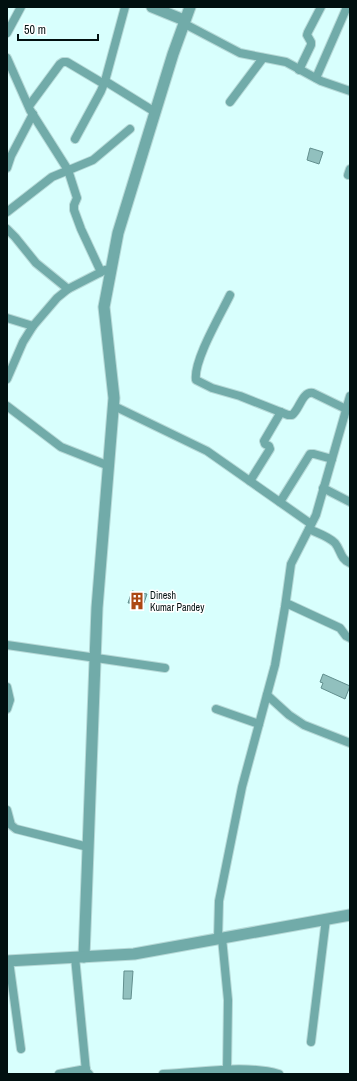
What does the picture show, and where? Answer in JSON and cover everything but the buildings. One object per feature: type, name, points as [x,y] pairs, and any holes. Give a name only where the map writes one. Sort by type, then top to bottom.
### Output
[{"type":"street","points":[[7,33],[21,7]]},
{"type":"street","points":[[75,139],[105,83],[125,7]]},
{"type":"street","points":[[152,7],[184,22],[240,53],[286,62],[316,78],[350,91]]},
{"type":"street","points":[[59,1074],[87,1072],[80,957],[88,847],[97,608],[114,406],[104,307],[118,233],[155,112],[190,7]]},
{"type":"street","points":[[300,70],[311,45],[307,35],[321,7]]},
{"type":"street","points":[[316,78],[347,7]]},
{"type":"street","points":[[7,58],[33,114],[68,170],[77,198],[74,210],[80,229],[101,272]]},
{"type":"street","points":[[230,102],[263,58]]},
{"type":"street","points":[[29,106],[60,64],[67,62],[155,112]]},
{"type":"street","points":[[7,168],[11,156],[33,114]]},
{"type":"street","points":[[7,212],[52,177],[93,160],[130,129]]},
{"type":"street","points":[[7,230],[15,237],[36,263],[68,289]]},
{"type":"street","points":[[7,379],[23,342],[33,326],[57,298],[68,289],[112,266]]},
{"type":"street","points":[[230,295],[201,354],[195,376],[196,380],[212,388],[240,396],[292,415],[296,412],[306,394],[310,392],[346,409]]},
{"type":"street","points":[[7,318],[33,326]]},
{"type":"street","points":[[227,1070],[228,1000],[220,939],[219,901],[242,787],[275,665],[291,564],[316,515],[350,396]]},
{"type":"street","points":[[7,406],[61,447],[109,466]]},
{"type":"street","points":[[114,406],[207,451],[280,502],[310,526],[334,541],[343,559],[350,563]]},
{"type":"street","points":[[250,481],[270,449],[270,446],[265,444],[264,441],[281,412]]},
{"type":"street","points":[[280,502],[310,454],[332,460]]},
{"type":"street","points":[[323,488],[350,502]]},
{"type":"street","points":[[286,603],[340,628],[346,636],[350,638]]},
{"type":"street","points":[[7,644],[164,668]]},
{"type":"street","points":[[7,687],[10,700],[7,709]]},
{"type":"street","points":[[267,695],[289,715],[304,725],[350,743]]},
{"type":"street","points":[[216,709],[259,724]]},
{"type":"street","points":[[7,810],[11,825],[16,829],[88,847]]},
{"type":"street","points":[[21,1049],[8,961],[134,954],[350,915]]},
{"type":"street","points":[[312,1042],[326,920]]},
{"type":"street","points":[[163,1074],[227,1070],[262,1071],[279,1074]]},
{"type":"place","name":"Dinesh Kumar Pandey","points":[[137,601]]}]
